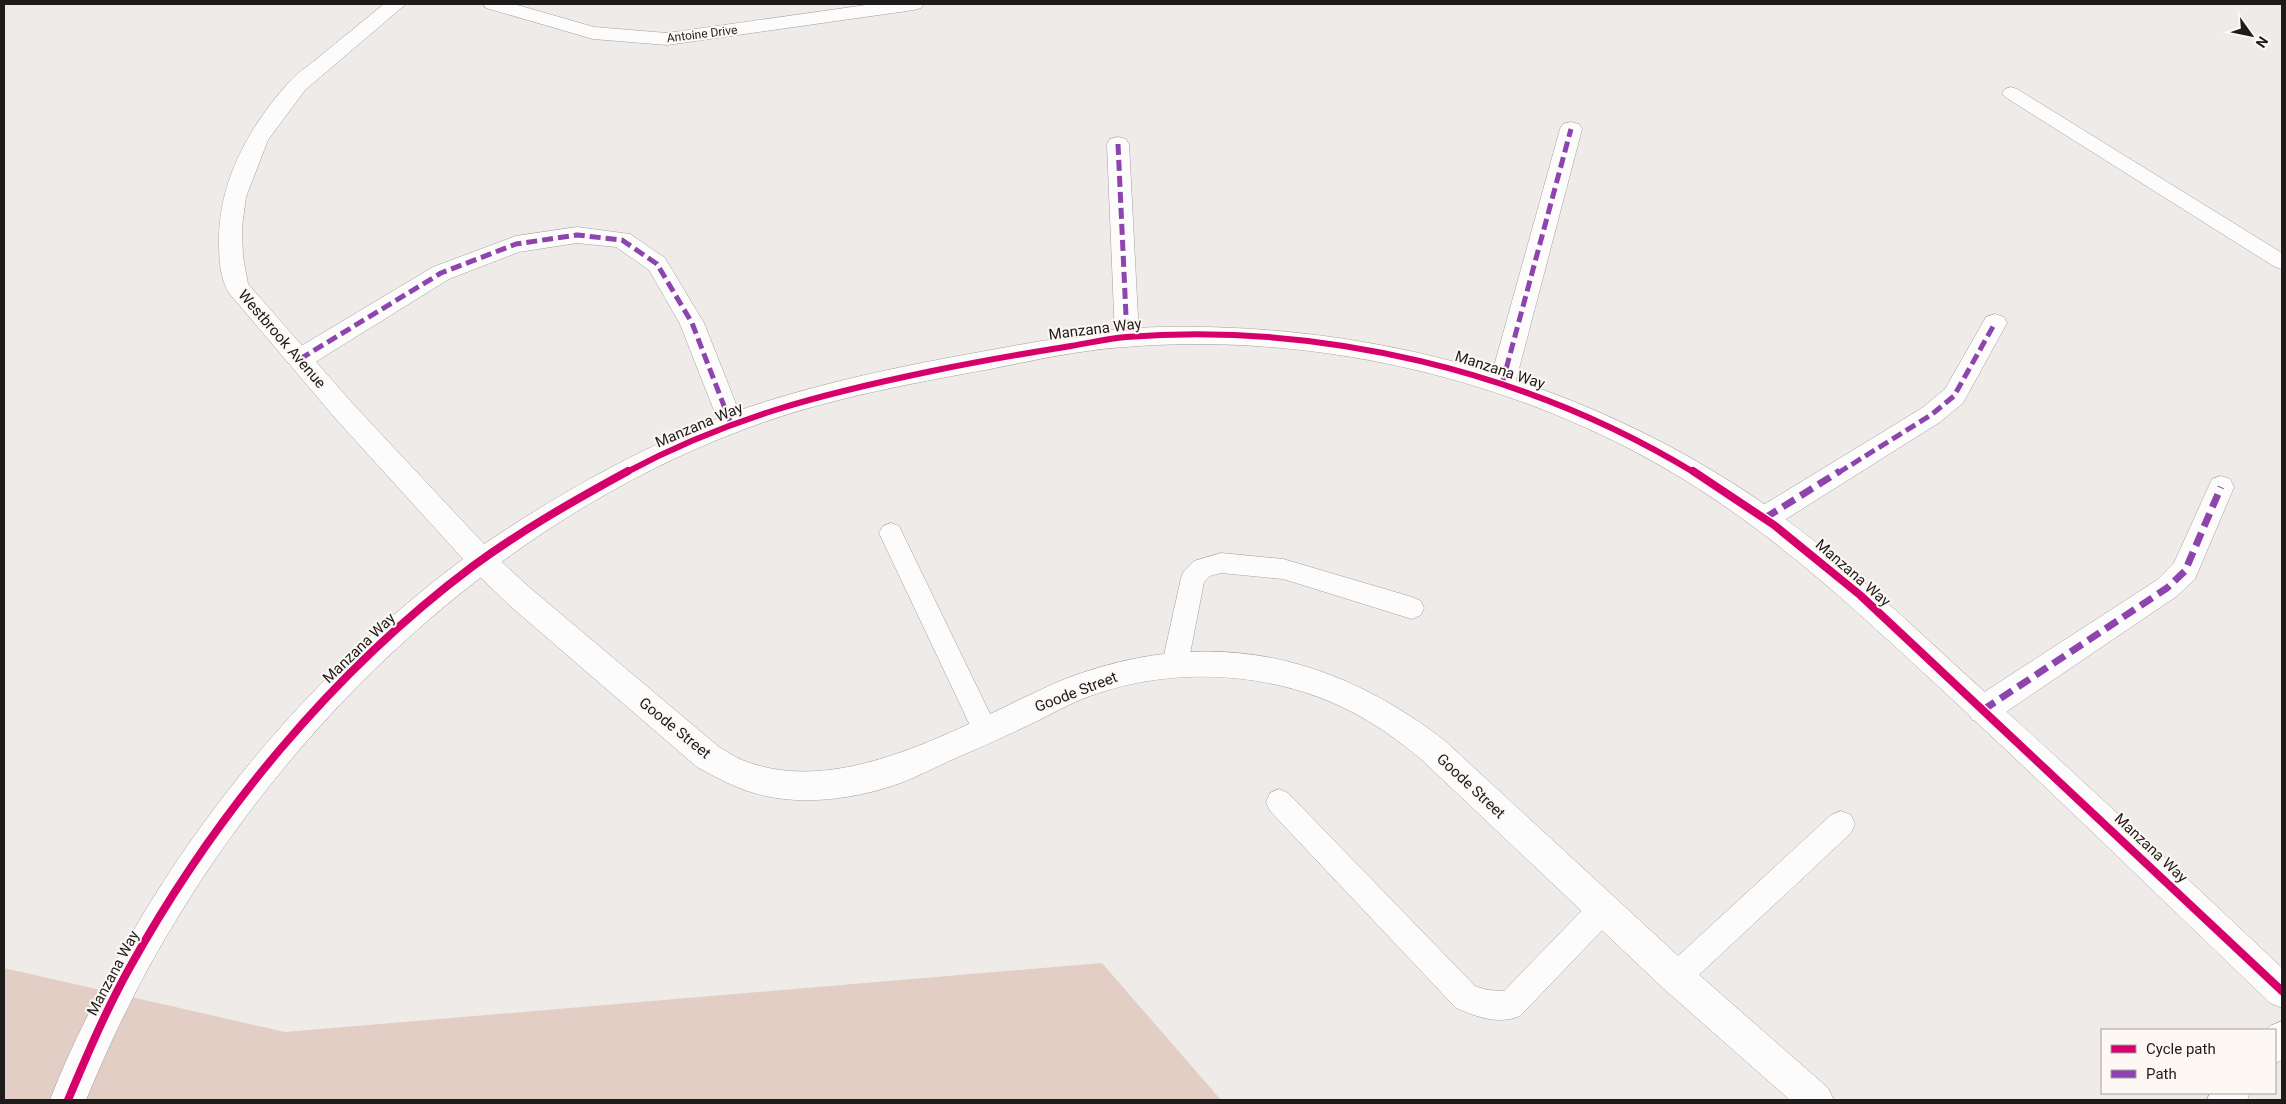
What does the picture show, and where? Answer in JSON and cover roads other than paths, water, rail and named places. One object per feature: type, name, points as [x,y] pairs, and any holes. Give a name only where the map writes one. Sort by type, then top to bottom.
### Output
[{"type":"street","name":"Westbrook Avenue","points":[[396,4],[298,84],[258,138],[245,167],[235,197],[231,227],[231,257],[237,287],[481,560]]},
{"type":"street","name":"Antoine Drive","points":[[493,4],[593,33],[667,39],[914,4]]},
{"type":"street","points":[[1502,384],[1571,129]]},
{"type":"street","points":[[1118,144],[1127,337]]},
{"type":"street","points":[[300,359],[441,273],[516,244],[577,234],[622,240],[657,264],[692,323],[730,424]]},
{"type":"street","points":[[1765,518],[1931,415],[1954,396],[1995,323]]},
{"type":"street","name":"Manzana Way","points":[[68,1100],[108,1009],[149,935],[193,865],[238,802],[287,743],[334,691],[382,643],[481,560],[615,478],[730,424],[831,392],[1001,357],[1127,337],[1259,337],[1319,342],[1381,352],[1442,366],[1502,384],[1609,426],[1714,484],[1765,518],[1828,568],[1983,710],[2282,990]]},
{"type":"street","points":[[1983,710],[2168,588],[2185,571],[2221,487]]},
{"type":"street","name":"Goode Street","points":[[481,560],[519,596],[684,738],[708,756],[735,772],[766,781],[797,786],[828,785],[860,780],[891,772],[1094,682],[1133,670],[1175,664],[1216,664],[1262,668],[1308,679],[1352,697],[1393,720],[1433,750],[1676,977],[1816,1100]]},
{"type":"lane","points":[[2010,93],[2282,262]]},
{"type":"lane","points":[[891,533],[985,730]]},
{"type":"lane","points":[[1175,664],[1194,578],[1202,568],[1221,563],[1283,569],[1412,608]]},
{"type":"lane","points":[[1279,802],[1466,998],[1487,1005],[1510,1006],[1603,909]]},
{"type":"lane","points":[[1676,977],[1841,824]]}]
